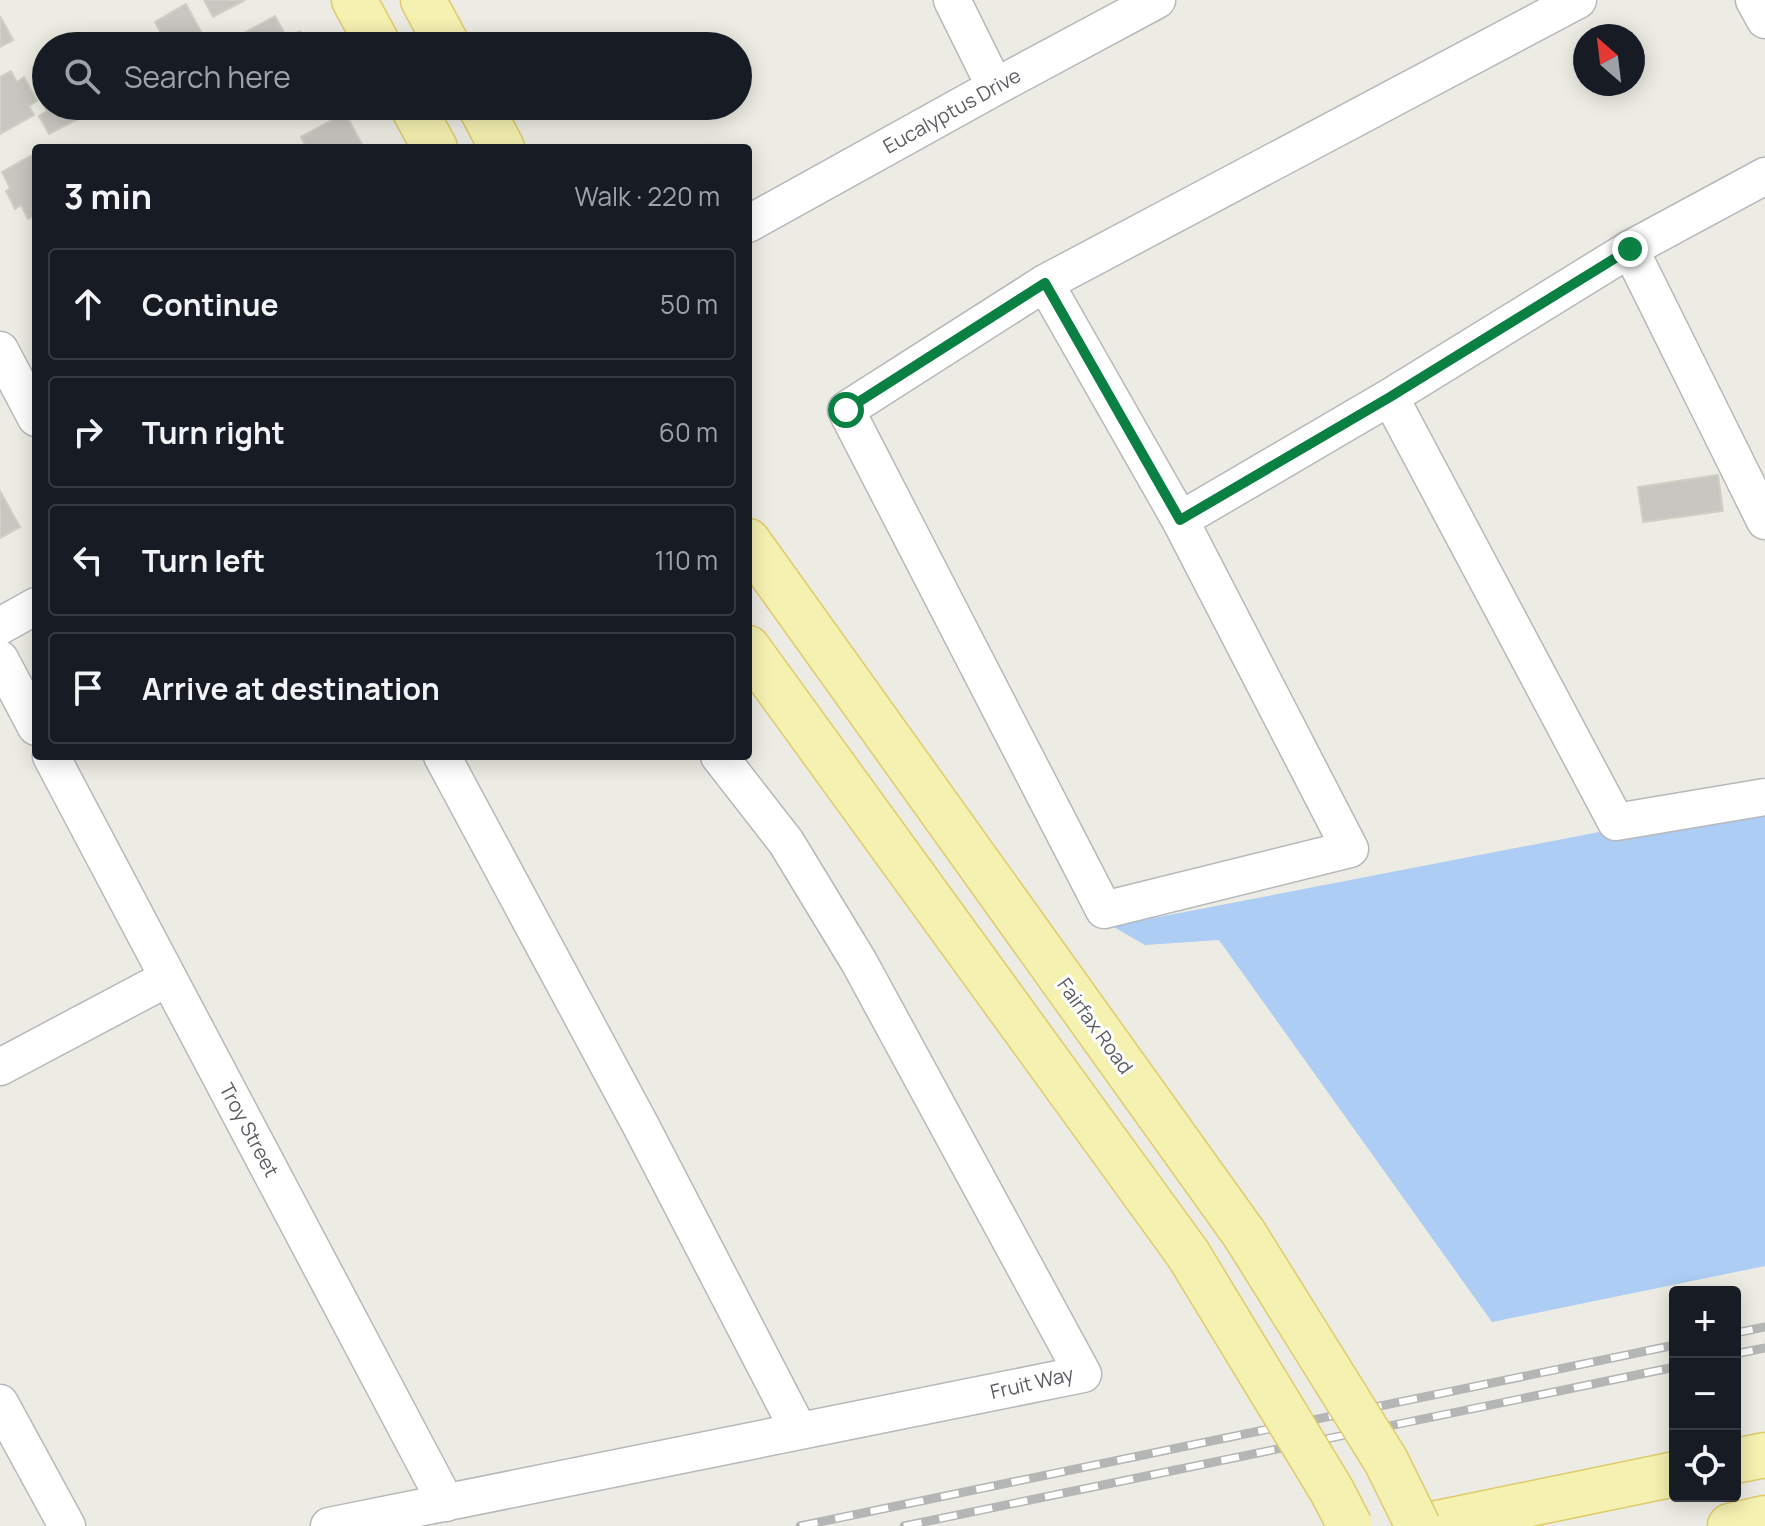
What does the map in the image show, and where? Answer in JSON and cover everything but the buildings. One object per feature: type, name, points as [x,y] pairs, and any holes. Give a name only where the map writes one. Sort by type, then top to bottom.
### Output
[{"type":"main road","points":[[354,0],[371,32]]},
{"type":"main road","points":[[423,0],[440,32]]},
{"type":"main road","points":[[420,120],[433,144]]},
{"type":"main road","points":[[487,120],[500,144]]},
{"type":"main road","name":"Fairfax Road","points":[[752,547],[1245,1235],[1386,1461],[1420,1526]]},
{"type":"main road","points":[[752,654],[1188,1254],[1332,1491],[1350,1526]]},
{"type":"main road","points":[[1741,1460],[1765,1455]]},
{"type":"main road","points":[[1420,1526],[1669,1475]]},
{"type":"main road","points":[[1730,1526],[1765,1518]]},
{"type":"street","points":[[952,0],[995,87]]},
{"type":"street","name":"Eucalyptus Drive","points":[[752,222],[1157,0]]},
{"type":"street","points":[[1045,283],[1180,520],[1350,849],[1104,910],[846,410],[1045,283],[1578,0]]},
{"type":"street","points":[[1754,0],[1765,20]]},
{"type":"street","points":[[1180,520],[1390,397],[1630,249],[1765,176]]},
{"type":"street","points":[[1630,249],[1765,521]]},
{"type":"street","points":[[0,350],[32,410]]},
{"type":"street","points":[[1390,397],[1616,822],[1765,797]]},
{"type":"street","points":[[0,626],[32,608]]},
{"type":"street","points":[[0,659],[32,719]]},
{"type":"street","name":"Troy Street","points":[[53,760],[446,1503]]},
{"type":"street","points":[[444,760],[641,1126],[799,1431]]},
{"type":"street","name":"Fruit Way","points":[[329,1526],[1083,1374],[859,962],[786,842],[722,760]]},
{"type":"street","points":[[0,1067],[168,978]]},
{"type":"street","points":[[0,1403],[67,1526]]},
{"type":"water","points":[[1765,800],[1765,1266],[1492,1322],[1219,940],[1145,945],[1112,926]]},
{"type":"railway","points":[[1741,1332],[1765,1327]]},
{"type":"railway","points":[[800,1526],[1669,1346]]},
{"type":"railway","points":[[1741,1353],[1765,1348]]},
{"type":"railway","points":[[904,1526],[1669,1368]]},
{"type":"route","points":[[846,410],[1045,283],[1180,520],[1390,397],[1630,249]]}]
